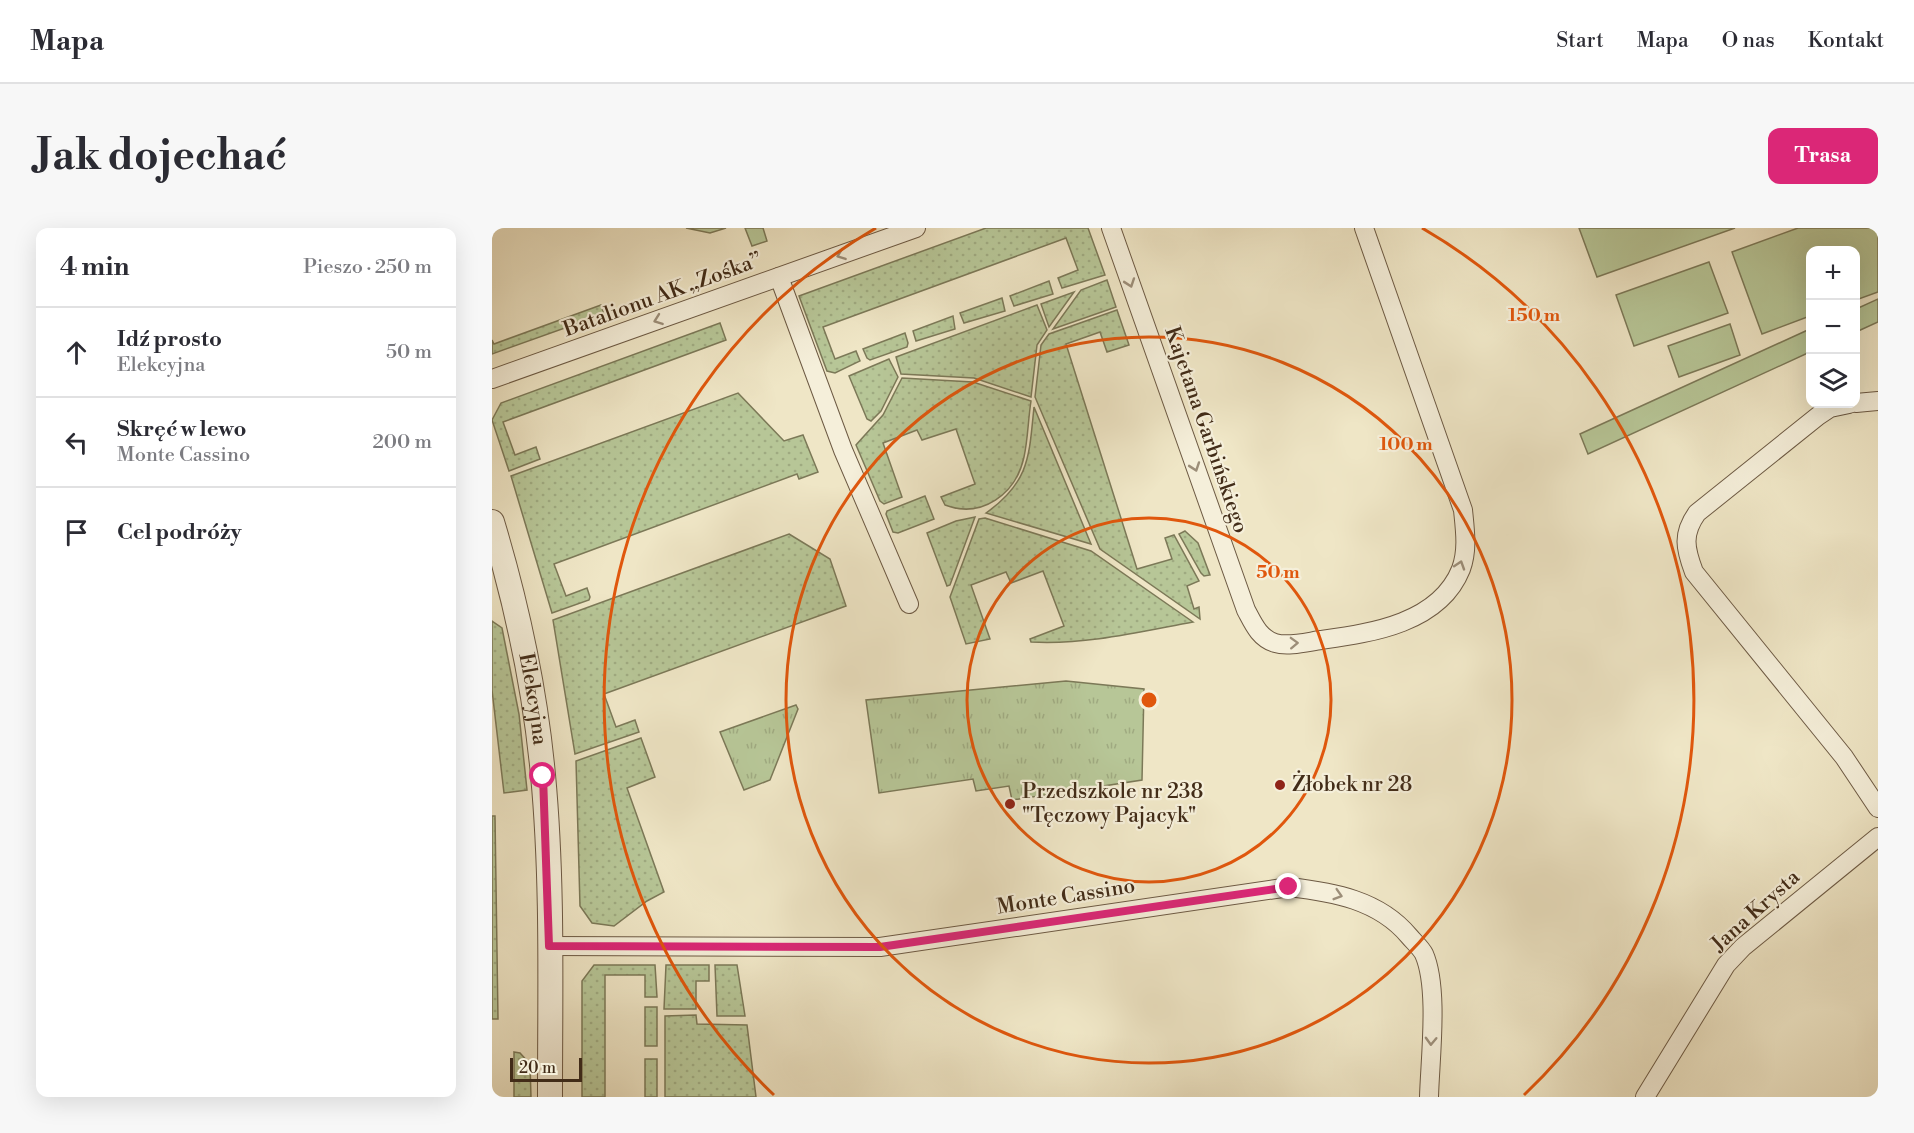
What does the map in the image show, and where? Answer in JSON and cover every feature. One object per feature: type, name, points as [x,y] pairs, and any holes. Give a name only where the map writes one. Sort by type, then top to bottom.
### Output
[{"type":"street","name":"Batalionu AK „Zośka”","points":[[492,379],[916,228]]},
{"type":"street","name":"Kajetana Garbińskiego","points":[[1111,228],[1246,610],[1256,631],[1275,643],[1298,643],[1375,633],[1399,624],[1427,609],[1446,592],[1461,570],[1466,541],[1463,510],[1364,228]]},
{"type":"street","points":[[779,277],[843,450],[909,604]]},
{"type":"street","points":[[1860,403],[1878,401]]},
{"type":"street","points":[[1830,408],[1697,513],[1687,527],[1685,547],[1694,572],[1844,757],[1878,808]]},
{"type":"street","name":"Elekcyjna","points":[[492,522],[515,601],[535,709],[545,817],[550,1097]]},
{"type":"street","name":"Jana Krysta","points":[[1646,1097],[1726,965],[1743,947],[1878,837]]},
{"type":"street","name":"Monte Cassino","points":[[549,946],[880,947],[1224,895],[1289,887],[1325,891],[1362,902],[1384,913],[1401,927],[1424,953],[1429,975],[1431,1020],[1429,1097]]},
{"type":"green space","points":[[686,228],[726,228],[710,233]]},
{"type":"green space","points":[[745,228],[763,228],[767,241],[752,246]]},
{"type":"green space","points":[[986,228],[1088,228],[1105,275],[1062,288],[1058,278],[1078,270],[1066,238],[823,327],[835,359],[856,351],[860,361],[835,373],[827,371],[799,296]]},
{"type":"green space","points":[[1579,228],[1735,228],[1597,277]]},
{"type":"green space","points":[[1798,228],[1878,228],[1878,292],[1860,299],[1860,246],[1806,246],[1806,318],[1762,334],[1732,252]]},
{"type":"green space","points":[[1709,262],[1728,313],[1634,346],[1616,295]]},
{"type":"green space","points":[[1107,280],[1116,307],[1053,329],[1081,290]]},
{"type":"green space","points":[[1049,281],[1053,294],[1014,306],[1010,296]]},
{"type":"green space","points":[[1074,292],[1049,327],[1041,304]]},
{"type":"green space","points":[[1002,298],[1005,311],[964,323],[960,313]]},
{"type":"green space","points":[[1878,299],[1878,322],[1860,330],[1860,307]]},
{"type":"green space","points":[[601,305],[604,314],[492,354],[492,340],[494,344]]},
{"type":"green space","points":[[1037,305],[1047,330],[1037,345],[1031,397],[974,378],[901,374],[896,357]]},
{"type":"green space","points":[[1117,310],[1129,345],[1107,352],[1100,332],[1066,344],[1137,569],[1172,559],[1165,538],[1174,535],[1199,581],[1187,586],[1194,609],[1199,607],[1200,619],[1100,549],[1035,397],[1041,345],[1049,334]]},
{"type":"green space","points":[[953,316],[955,329],[916,341],[913,331]]},
{"type":"green space","points":[[720,323],[726,340],[503,422],[515,455],[536,447],[540,459],[509,471],[492,420],[501,403]]},
{"type":"green space","points":[[1730,324],[1740,355],[1679,377],[1668,346]]},
{"type":"green space","points":[[1806,331],[1806,354],[1588,454],[1580,434]]},
{"type":"green space","points":[[905,333],[907,347],[870,360],[867,358],[863,349]]},
{"type":"green space","points":[[889,359],[898,377],[881,411],[871,421],[867,419],[849,376]]},
{"type":"green space","points":[[902,378],[973,382],[1031,401],[1024,457],[1020,470],[1005,492],[984,506],[972,509],[945,505],[941,497],[975,484],[956,429],[922,440],[917,430],[883,443],[902,497],[884,504],[880,501],[856,445],[883,415]]},
{"type":"green space","points":[[738,393],[784,441],[803,435],[818,472],[799,479],[797,474],[554,564],[566,596],[587,588],[590,597],[589,600],[552,613],[511,476]]},
{"type":"green space","points":[[1034,407],[1091,544],[986,513],[1011,490],[1025,467],[1031,440]]},
{"type":"green space","points":[[925,496],[934,519],[898,533],[893,532],[887,511]]},
{"type":"green space","points":[[975,517],[950,585],[947,586],[927,533],[956,521]]},
{"type":"green space","points":[[985,518],[1091,551],[1193,622],[1092,640],[1031,642],[1030,639],[1064,626],[1043,571],[1011,583],[1006,572],[971,585],[990,639],[966,644],[950,597],[979,519]]},
{"type":"green space","points":[[1185,531],[1198,543],[1210,575],[1204,576],[1201,573],[1179,534]]},
{"type":"green space","points":[[789,534],[830,559],[846,606],[604,694],[616,727],[635,720],[639,732],[575,754],[553,620]]},
{"type":"green space","points":[[492,621],[502,628],[519,714],[527,790],[504,793],[492,690]]},
{"type":"green space","points":[[1066,681],[1144,689],[1142,780],[1012,800],[1009,786],[976,791],[973,779],[879,793],[866,700]]},
{"type":"green space","points":[[796,705],[798,709],[770,780],[744,790],[720,732]]},
{"type":"green space","points":[[641,738],[655,777],[627,788],[664,892],[647,901],[614,926],[592,923],[580,906],[576,761]]},
{"type":"green space","points":[[492,816],[495,816],[498,1019],[492,1019]]},
{"type":"green space","points":[[594,965],[655,965],[657,997],[645,997],[645,975],[605,975],[605,1097],[582,1097],[582,981]]},
{"type":"green space","points":[[666,965],[709,965],[709,981],[696,981],[696,1009],[664,1009]]},
{"type":"green space","points":[[715,965],[737,965],[745,1016],[717,1016]]},
{"type":"green space","points":[[645,1007],[657,1007],[657,1046],[645,1046]]},
{"type":"green space","points":[[696,1015],[697,1024],[747,1025],[756,1097],[665,1097],[665,1016]]},
{"type":"green space","points":[[514,1052],[520,1053],[530,1064],[531,1097],[514,1097]]},
{"type":"green space","points":[[645,1059],[657,1059],[657,1097],[645,1097]]},
{"type":"place","name":"Żłobek nr 28","points":[[1280,785]]},
{"type":"place","name":"Przedszkole nr 238 \"Tęczowy Pajacyk\"","points":[[1010,804]]},
{"type":"route","points":[[543,776],[549,946],[880,947],[1289,887]]}]
